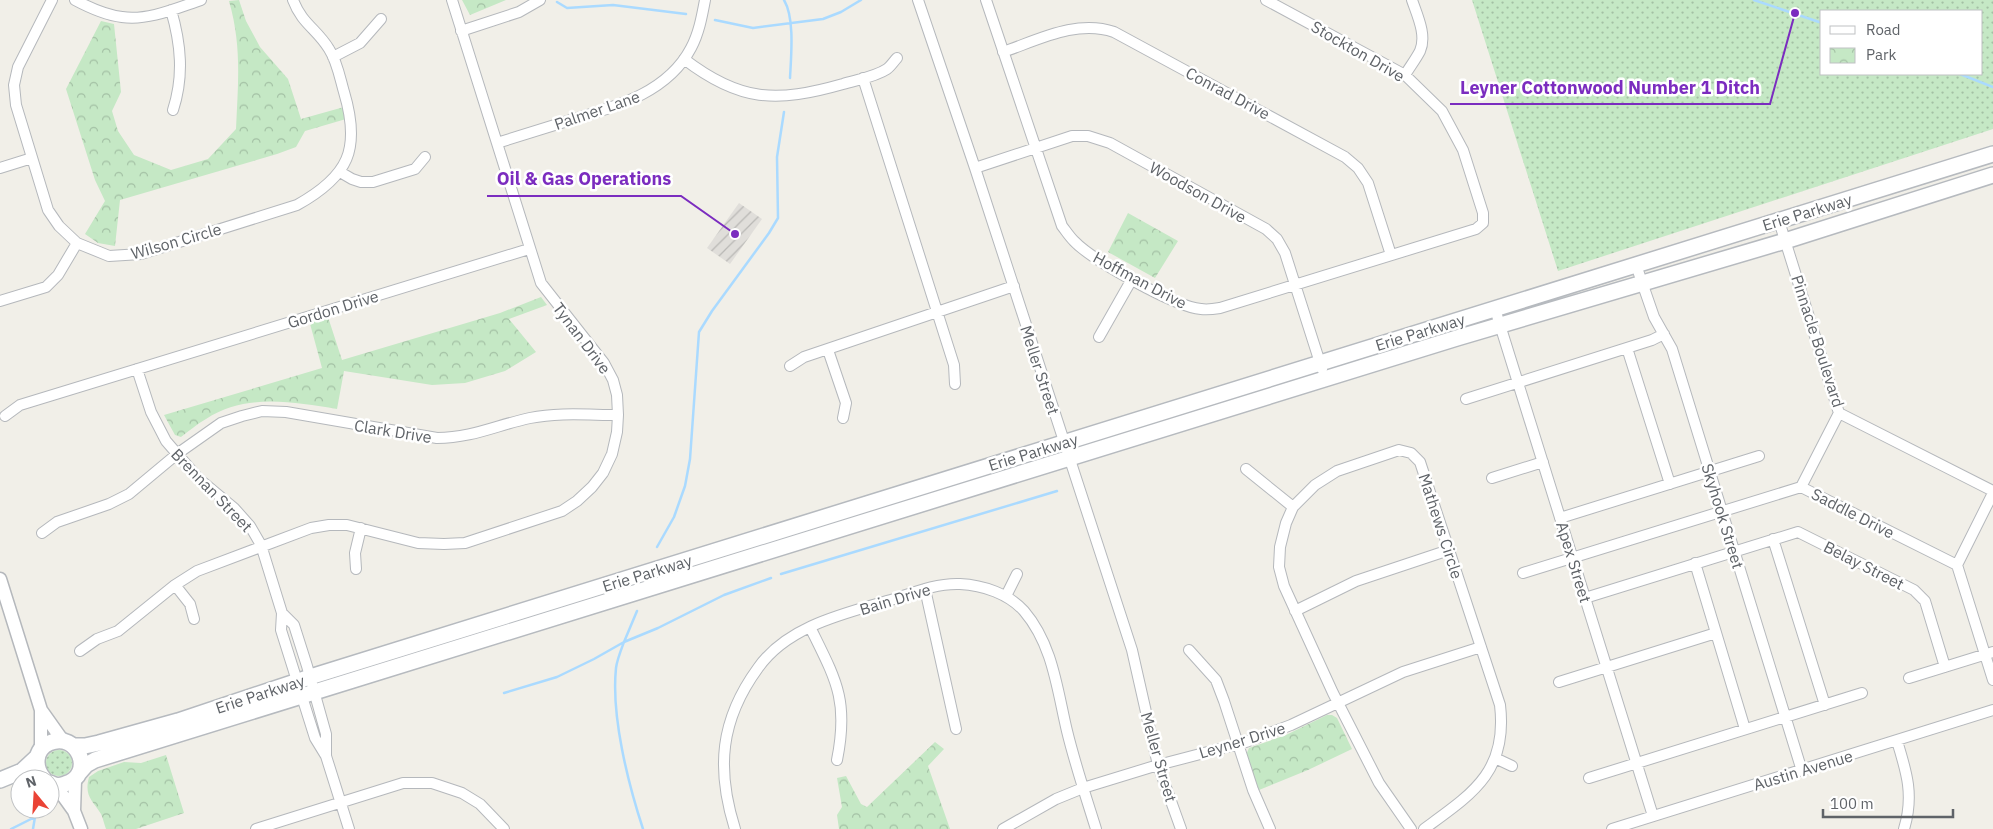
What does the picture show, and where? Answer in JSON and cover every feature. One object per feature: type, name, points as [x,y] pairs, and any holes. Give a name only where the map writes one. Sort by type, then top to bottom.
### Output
[{"type":"main road","name":"Erie Parkway","points":[[77,777],[86,765],[95,760],[306,686],[1064,443],[1993,154]]},
{"type":"main road","name":"Erie Parkway","points":[[68,743],[91,746],[306,686],[1786,241],[1993,175]]},
{"type":"main road","points":[[0,780],[22,771],[49,743],[68,743],[81,759],[77,777],[60,781]]},
{"type":"main road","points":[[38,769],[39,753]]},
{"type":"street","name":"Wilson Circle","points":[[52,0],[18,67],[14,85],[16,105],[48,210],[59,226],[77,243],[109,256],[141,254],[297,205],[320,193],[340,172],[352,140],[353,126],[350,111],[332,57],[322,40],[300,17],[293,0]]},
{"type":"street","points":[[75,0],[96,11],[123,18],[147,16],[201,0]]},
{"type":"street","name":"Tynan Drive","points":[[80,651],[97,639],[118,631],[175,585],[197,571],[261,545],[311,528],[328,525],[347,525],[418,543],[465,543],[562,511],[592,488],[603,472],[612,454],[617,432],[617,394],[613,380],[604,363],[542,282],[529,249],[452,0]]},
{"type":"street","points":[[461,30],[519,12],[540,0]]},
{"type":"street","name":"Palmer Lane","points":[[497,143],[634,99],[656,86],[684,59],[692,47],[705,0]]},
{"type":"street","name":"Meller Street","points":[[918,0],[1014,286],[1068,458],[1132,650],[1158,765],[1181,829]]},
{"type":"street","name":"Hoffman Drive","points":[[986,0],[1034,148],[1062,226],[1073,240],[1087,252],[1132,279],[1183,305],[1201,310],[1220,308],[1476,229],[1483,223]]},
{"type":"street","name":"Stockton Drive","points":[[1266,0],[1404,75],[1442,111],[1463,150],[1483,213],[1483,223]]},
{"type":"street","points":[[1404,75],[1420,50],[1422,40],[1421,29],[1412,0]]},
{"type":"street","points":[[171,10],[179,42],[181,62],[179,93],[173,110]]},
{"type":"street","points":[[332,57],[360,43],[381,19]]},
{"type":"street","name":"Conrad Drive","points":[[1003,52],[1074,29],[1092,27],[1114,32],[1345,156],[1358,168],[1368,182],[1391,255]]},
{"type":"street","points":[[684,59],[704,74],[725,86],[750,93],[771,96],[800,95],[863,78],[886,70],[897,58]]},
{"type":"street","points":[[863,78],[954,365],[955,384]]},
{"type":"street","name":"Woodson Drive","points":[[975,168],[1072,136],[1088,136],[1110,143],[1266,229],[1277,239],[1285,253],[1326,379]]},
{"type":"street","points":[[340,172],[361,182],[373,182],[415,169],[425,157]]},
{"type":"street","points":[[0,168],[32,158]]},
{"type":"street","name":"Pinnacle Boulevard","points":[[1779,220],[1839,413],[1993,492]]},
{"type":"street","points":[[0,302],[46,287],[58,275],[77,243]]},
{"type":"street","name":"Gordon Drive","points":[[5,416],[20,405],[529,249]]},
{"type":"street","name":"Skyhook Street","points":[[1636,265],[1654,318],[1672,349],[1802,770]]},
{"type":"street","points":[[1099,337],[1132,279]]},
{"type":"street","points":[[790,366],[804,358],[1014,286]]},
{"type":"street","name":"Apex Street","points":[[1495,309],[1653,816]]},
{"type":"street","points":[[1466,399],[1652,340],[1664,334]]},
{"type":"street","points":[[1627,348],[1670,484]]},
{"type":"street","points":[[828,350],[846,403],[843,418]]},
{"type":"street","name":"Brennan Street","points":[[137,369],[151,412],[166,441],[198,478],[234,508],[250,526],[261,545],[282,613],[294,625],[306,686],[326,734],[326,756],[349,829]]},
{"type":"street","name":"Clark Drive","points":[[42,534],[57,522],[109,504],[129,494],[177,454],[221,423],[262,411],[286,412],[437,438],[458,438],[529,418],[552,414],[618,415]]},
{"type":"street","points":[[1801,487],[1839,413]]},
{"type":"street","name":"Mathews Circle","points":[[1411,829],[1378,783],[1295,611],[1284,586],[1279,567],[1280,547],[1286,523],[1293,507],[1315,485],[1337,471],[1399,450],[1411,453],[1420,462],[1500,705],[1502,721],[1496,758],[1490,770],[1469,796],[1424,829]]},
{"type":"street","points":[[1560,518],[1759,456]]},
{"type":"street","points":[[1492,478],[1543,462]]},
{"type":"street","points":[[1246,469],[1293,507]]},
{"type":"street","name":"Saddle Drive","points":[[1523,573],[1801,487],[1957,565]]},
{"type":"street","points":[[1993,492],[1957,565],[1989,653],[1993,680]]},
{"type":"street","points":[[356,569],[355,553],[361,528]]},
{"type":"street","name":"Belay Street","points":[[1585,598],[1798,532],[1914,590],[1925,601],[1945,667]]},
{"type":"street","points":[[1773,539],[1825,705]]},
{"type":"street","points":[[1295,611],[1356,581],[1449,550]]},
{"type":"street","points":[[1694,564],[1745,729]]},
{"type":"street","points":[[1006,596],[1017,574]]},
{"type":"street","points":[[0,579],[41,710],[39,753]]},
{"type":"street","name":"Bain Drive","points":[[735,829],[726,802],[722,776],[724,745],[734,712],[750,681],[766,658],[784,643],[810,627],[830,618],[944,584],[976,586],[1006,596],[1023,610],[1037,628],[1047,647],[1067,732],[1096,829]]},
{"type":"street","points":[[175,585],[190,604],[194,619]]},
{"type":"street","points":[[925,589],[956,730]]},
{"type":"street","points":[[810,627],[832,670],[840,694],[842,725],[837,760]]},
{"type":"street","points":[[1559,682],[1716,633]]},
{"type":"street","name":"Leyner Drive","points":[[1002,829],[1056,799],[1083,788],[1158,765],[1237,744],[1291,725],[1403,672],[1481,647]]},
{"type":"street","points":[[1189,650],[1216,680],[1253,790],[1270,829]]},
{"type":"street","points":[[1909,678],[1989,653]]},
{"type":"street","points":[[1589,778],[1862,694]]},
{"type":"street","points":[[41,710],[68,743]]},
{"type":"street","name":"Austin Avenue","points":[[1612,829],[1993,710]]},
{"type":"street","points":[[1897,741],[1909,784],[1909,812],[1904,829]]},
{"type":"street","points":[[1496,758],[1512,766]]},
{"type":"street","points":[[74,811],[77,777]]},
{"type":"street","points":[[256,829],[402,783],[432,783],[462,793],[480,804],[504,829]]},
{"type":"street","points":[[60,795],[74,811],[81,829]]},
{"type":"shaded area","points":[[739,203],[762,219],[730,264],[707,248]]},
{"type":"green space","points":[[239,0],[246,21],[260,47],[288,79],[301,119],[344,107],[346,119],[305,131],[296,147],[277,154],[120,200],[115,246],[98,243],[85,234],[105,201],[95,180],[66,89],[101,21],[114,24],[121,92],[112,111],[118,131],[134,155],[171,170],[208,159],[236,129],[237,49],[229,1]]},
{"type":"green space","points":[[462,0],[506,0],[470,15]]},
{"type":"green space","points":[[1472,0],[1993,0],[1993,129],[1558,271]]},
{"type":"green space","points":[[1128,213],[1178,241],[1155,278],[1108,252]]},
{"type":"green space","points":[[541,297],[547,305],[509,319],[536,352],[505,371],[465,383],[432,385],[344,371],[337,409],[286,402],[237,405],[203,421],[181,437],[175,435],[164,415],[322,368],[309,320],[328,317],[342,360],[500,313]]},
{"type":"green space","points":[[1327,715],[1337,718],[1352,749],[1259,790],[1246,755],[1249,748],[1286,735]]},
{"type":"green space","points":[[935,742],[944,749],[928,766],[950,829],[839,829],[837,815],[842,807],[837,778],[846,776],[861,804],[867,807]]},
{"type":"green space","points":[[54,751],[64,751],[71,758],[71,768],[64,775],[60,776],[60,769],[47,768],[47,758]]},
{"type":"green space","points":[[166,755],[184,813],[136,829],[106,829],[101,814],[88,793],[89,777],[98,771],[124,762],[141,763]]},
{"type":"waterway","points":[[784,0],[790,17],[791,27],[790,78]]},
{"type":"waterway","points":[[715,20],[753,28],[823,19],[841,12],[861,0]]},
{"type":"waterway","points":[[1754,0],[1820,22]]},
{"type":"waterway","points":[[557,2],[567,8],[613,5],[686,14]]},
{"type":"waterway","points":[[1963,75],[1993,87]]},
{"type":"waterway","points":[[657,547],[674,517],[685,486],[690,459],[699,332],[778,218],[777,157],[784,112]]},
{"type":"waterway","points":[[781,574],[1057,491]]},
{"type":"waterway","points":[[643,829],[632,791],[618,728],[615,687],[616,668],[624,642],[658,628],[724,595],[771,578]]},
{"type":"waterway","points":[[504,693],[557,677],[624,642],[637,611]]},
{"type":"waterway","points":[[11,829],[31,819]]},
{"type":"waterway","points":[[33,829],[35,819]]},
{"type":"place","name":"Leyner Cottonwood Number 1 Ditch","points":[[1795,13]]},
{"type":"place","name":"Oil & Gas Operations","points":[[735,234]]}]
